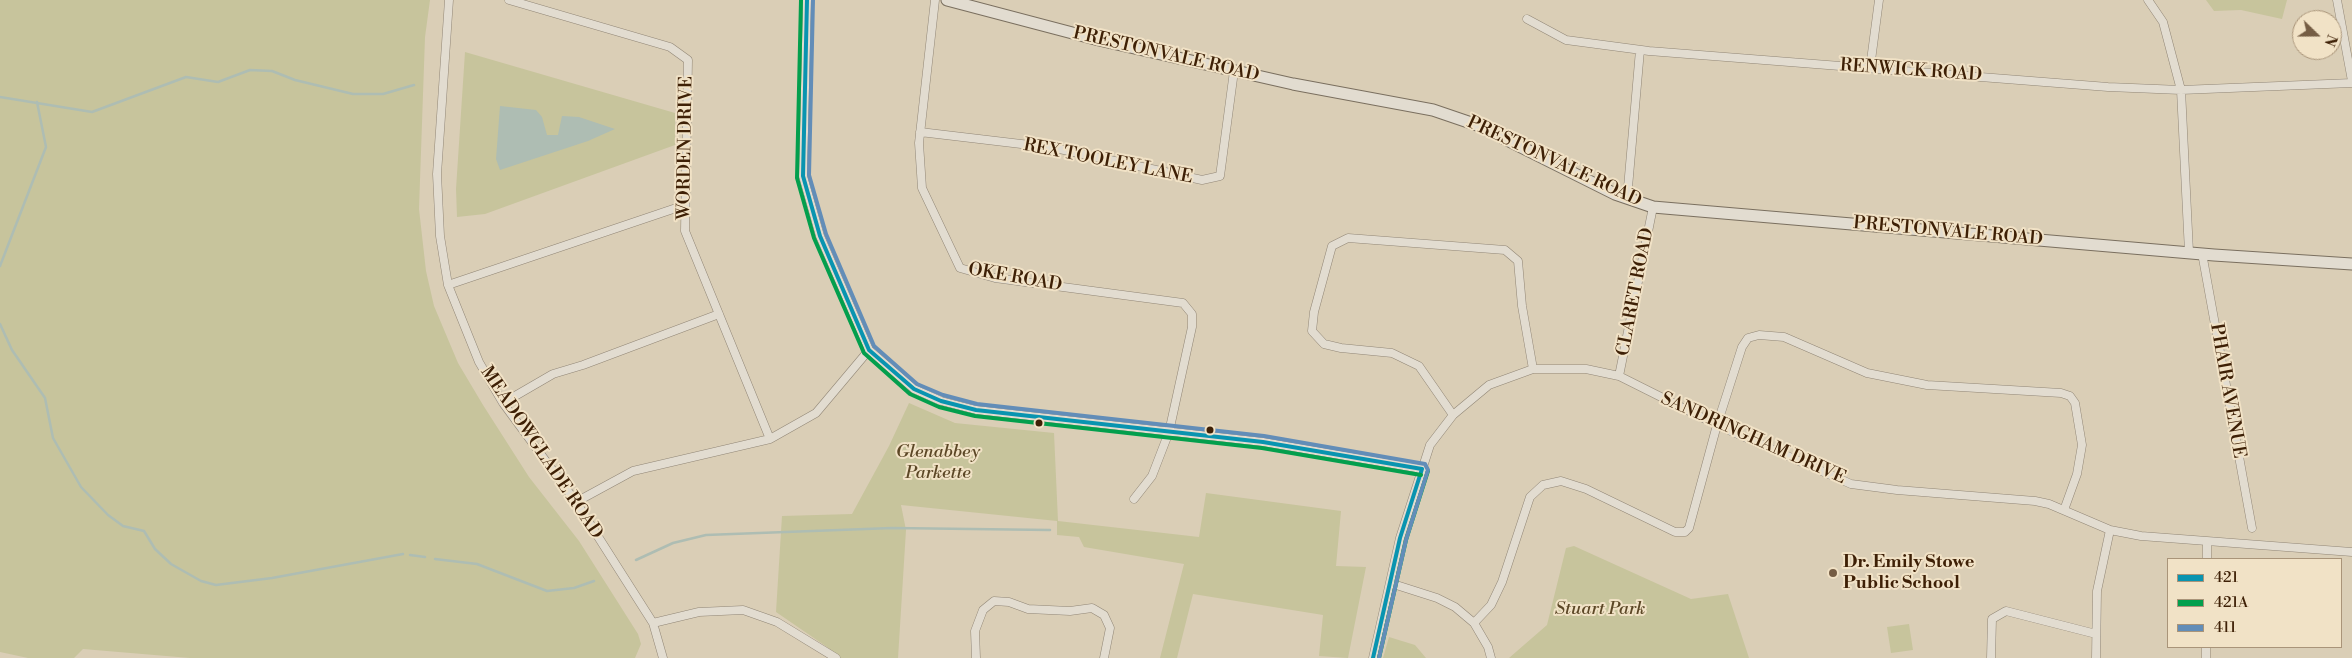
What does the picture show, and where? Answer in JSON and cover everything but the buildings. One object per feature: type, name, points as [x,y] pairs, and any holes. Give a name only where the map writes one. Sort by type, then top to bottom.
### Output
[{"type":"street","name":"MEADOWGLADE ROAD","points":[[449,0],[437,174],[440,236],[448,285],[479,362],[503,403],[576,502],[653,623],[663,658]]},
{"type":"street","name":"WORDEN DRIVE","points":[[509,0],[670,47],[688,60],[685,231],[770,438]]},
{"type":"street","points":[[807,0],[803,176],[820,236],[869,350],[914,389],[941,401],[976,410],[1263,442],[1422,469]]},
{"type":"street","name":"OKE ROAD","points":[[935,0],[920,132],[922,188],[960,268],[995,278],[1183,303],[1192,314],[1192,326],[1169,432],[1152,476],[1134,499]]},
{"type":"street","name":"PRESTONVALE ROAD","points":[[947,0],[1099,40],[1234,71],[1410,105],[1458,118],[1493,133],[1627,199],[1653,208],[2352,264]]},
{"type":"street","points":[[1870,68],[1879,0]]},
{"type":"street","points":[[2148,0],[2163,22],[2181,90],[2188,252]]},
{"type":"street","points":[[2337,0],[2352,82]]},
{"type":"street","name":"RENWICK ROAD","points":[[1527,18],[1566,40],[1640,50],[1870,68],[2181,90],[2352,82]]},
{"type":"street","points":[[1627,199],[1640,50]]},
{"type":"street","name":"REX TOOLEY LANE","points":[[920,132],[1054,148],[1202,180],[1220,176],[1234,71]]},
{"type":"street","points":[[448,285],[685,205]]},
{"type":"street","name":"CLARET ROAD","points":[[1619,376],[1653,208]]},
{"type":"street","points":[[1453,415],[1419,366],[1392,353],[1341,348],[1324,344],[1312,331],[1314,312],[1332,246],[1348,238],[1505,250],[1518,261],[1522,306],[1533,369]]},
{"type":"street","name":"PHAIR AVENUE","points":[[2202,253],[2252,528]]},
{"type":"street","points":[[503,403],[553,374],[583,365],[719,314]]},
{"type":"street","points":[[1474,623],[1491,605],[1502,582],[1530,498],[1543,485],[1561,481],[1586,489],[1675,532],[1685,532],[1689,528],[1717,426],[1742,347],[1748,338],[1759,335],[1784,337],[1867,373],[1927,385],[2061,393],[2070,396],[2075,403],[2082,445],[2077,474],[2064,510]]},
{"type":"street","points":[[576,502],[633,471],[770,438],[816,413],[869,350]]},
{"type":"street","name":"SANDRINGHAM DRIVE","points":[[1373,658],[1390,583],[1430,445],[1453,415],[1489,385],[1533,369],[1586,369],[1619,376],[1717,426],[1851,484],[1897,490],[2035,501],[2064,510],[2110,530],[2141,536],[2352,552]]},
{"type":"street","points":[[2096,658],[2097,591],[2110,530]]},
{"type":"street","points":[[2207,542],[2207,558]]},
{"type":"street","points":[[1390,583],[1437,598],[1455,608],[1474,623],[1488,647],[1491,658]]},
{"type":"street","points":[[976,658],[975,631],[983,610],[994,601],[1009,602],[1028,608],[1070,610],[1092,608],[1104,615],[1110,628],[1104,658]]},
{"type":"street","points":[[653,623],[699,612],[743,610],[777,622],[836,658]]},
{"type":"street","points":[[1991,658],[1992,619],[2006,611],[2096,634]]},
{"type":"green space","points":[[0,0],[430,0],[425,37],[419,209],[426,271],[434,306],[458,363],[483,405],[529,477],[579,541],[638,634],[641,644],[635,658],[190,658],[83,649],[74,658],[28,658],[0,652]]},
{"type":"green space","points":[[2206,0],[2287,0],[2282,19],[2241,10],[2214,11]]},
{"type":"green space","points":[[465,52],[675,113],[675,145],[485,214],[457,217],[456,189]]},
{"type":"green space","name":"Glenabbey Parkette","points":[[909,403],[955,423],[1054,433],[1058,521],[1199,537],[1206,493],[1341,511],[1336,566],[1366,567],[1348,658],[1319,656],[1323,615],[1193,594],[1177,658],[1160,658],[1184,564],[1084,547],[1079,537],[1057,535],[1057,521],[901,505],[906,530],[898,658],[838,658],[827,647],[776,612],[782,516],[852,514],[889,446]]},
{"type":"green space","name":"Stuart Park","points":[[1574,546],[1691,599],[1728,594],[1749,658],[1509,658],[1547,625],[1566,548]]},
{"type":"green space","points":[[1909,624],[1913,650],[1891,653],[1887,627]]},
{"type":"green space","points":[[1389,637],[1415,645],[1426,658],[1383,658]]},
{"type":"shaded area","points":[[500,106],[536,110],[542,117],[547,135],[558,135],[562,116],[579,117],[615,129],[588,141],[500,170],[496,159]]},
{"type":"waterway","points":[[0,97],[92,112],[186,77],[218,82],[250,70],[272,71],[295,80],[353,94],[383,94],[414,85]]},
{"type":"waterway","points":[[0,266],[46,147],[37,102]]},
{"type":"waterway","points":[[0,324],[12,350],[45,398],[53,438],[81,487],[108,515],[123,526],[144,531],[155,549],[171,564],[201,581],[216,585],[272,578],[403,554]]},
{"type":"waterway","points":[[636,560],[673,543],[706,535],[892,528],[1050,530]]},
{"type":"waterway","points":[[410,555],[425,557]]},
{"type":"waterway","points":[[435,559],[477,564],[547,591],[574,588],[594,581]]},
{"type":"transit line","name":"421A","points":[[801,0],[797,178],[814,238],[864,353],[910,394],[939,407],[975,416],[1262,448],[1421,475]]},
{"type":"transit line","name":"421","points":[[807,0],[803,176],[820,236],[869,350],[914,389],[941,401],[976,410],[1263,442],[1422,469]]},
{"type":"transit line","name":"411","points":[[813,0],[809,175],[826,234],[874,346],[917,384],[943,395],[977,404],[1264,436],[1425,464],[1428,470],[1406,540],[1379,658]]},
{"type":"transit line","name":"421","points":[[1373,658],[1400,538],[1422,469]]},
{"type":"transit line","name":"421A","points":[[1379,658],[1406,540],[1428,471]]},
{"type":"place","name":"Dr. Emily Stowe Public School","points":[[1833,573]]}]
